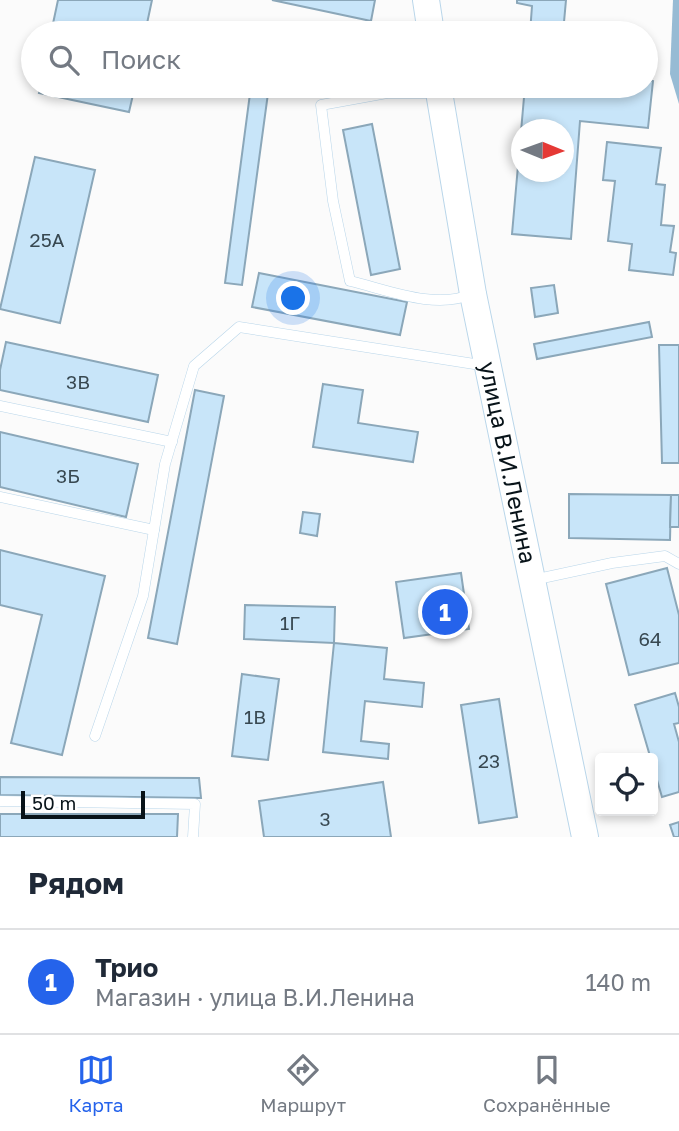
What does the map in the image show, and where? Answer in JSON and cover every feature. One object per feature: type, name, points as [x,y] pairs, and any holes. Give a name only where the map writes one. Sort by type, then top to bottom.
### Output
[{"type":"main road","points":[[426,0],[429,21]]},
{"type":"main road","name":"улица В.И.Ленина","points":[[440,98],[472,294],[585,837]]},
{"type":"lane","points":[[362,98],[321,106],[333,201],[351,281],[425,299],[455,302],[472,294]]},
{"type":"lane","points":[[95,736],[143,596],[172,442],[194,366],[239,327],[488,366]]},
{"type":"lane","points":[[0,406],[172,442]]},
{"type":"lane","points":[[0,497],[154,530]]},
{"type":"lane","points":[[533,580],[612,563],[665,556],[679,564]]},
{"type":"lane","points":[[0,801],[195,804],[193,837]]},
{"type":"shaded area","points":[[673,0],[679,0],[679,104],[670,74]]},
{"type":"building","points":[[58,0],[152,0],[148,21],[54,21]]},
{"type":"building","points":[[272,0],[375,0],[371,21]]},
{"type":"building","points":[[517,0],[566,0],[564,21],[531,21],[532,6],[517,3]]},
{"type":"building","points":[[63,98],[132,98],[129,112]]},
{"type":"building","points":[[249,98],[267,98],[242,285],[225,283]]},
{"type":"building","points":[[524,98],[651,98],[648,128],[580,121],[571,239],[512,234],[517,182],[574,182],[574,119],[522,119]]},
{"type":"building","points":[[372,124],[400,269],[371,275],[343,130]]},
{"type":"building","points":[[607,142],[661,148],[656,184],[665,185],[661,225],[674,226],[670,252],[676,253],[673,275],[629,270],[632,244],[608,241],[615,181],[603,180]]},
{"type":"building","points":[[35,157],[95,170],[60,323],[0,309]]},
{"type":"building","points":[[259,273],[407,302],[400,335],[252,307]]},
{"type":"building","points":[[554,285],[558,313],[535,317],[531,288]]},
{"type":"building","points":[[649,322],[652,337],[537,359],[534,344]]},
{"type":"building","points":[[6,342],[158,375],[148,422],[0,390],[0,370]]},
{"type":"building","points":[[659,345],[679,345],[679,463],[662,463]]},
{"type":"building","points":[[323,384],[363,390],[358,423],[418,432],[413,462],[313,447]]},
{"type":"building","points":[[195,390],[224,396],[177,644],[148,638]]},
{"type":"building","points":[[0,432],[138,464],[126,517],[0,487]]},
{"type":"building","points":[[569,494],[671,495],[670,540],[569,538]]},
{"type":"building","points":[[671,495],[679,495],[679,527],[670,527]]},
{"type":"building","points":[[303,512],[320,514],[317,536],[300,533]]},
{"type":"building","points":[[0,550],[105,576],[62,755],[11,743],[42,615],[0,605]]},
{"type":"building","points":[[667,568],[679,615],[679,663],[629,675],[606,584]]},
{"type":"building","points":[[461,573],[469,629],[404,638],[396,582]]},
{"type":"building","points":[[245,605],[335,607],[334,643],[244,639]]},
{"type":"building","points":[[334,643],[387,648],[384,679],[424,683],[422,707],[365,701],[361,741],[389,744],[388,759],[323,752]]},
{"type":"building","points":[[242,674],[279,679],[268,760],[232,756]]},
{"type":"building","points":[[675,693],[679,707],[679,723],[674,724],[679,742],[679,792],[662,797],[658,783],[658,753],[649,753],[635,705]]},
{"type":"building","points":[[499,699],[517,817],[479,823],[461,705]]},
{"type":"building","points":[[0,777],[199,778],[201,798],[0,795]]},
{"type":"building","points":[[383,782],[391,837],[264,837],[259,801]]},
{"type":"building","points":[[0,814],[178,814],[177,837],[0,837]]},
{"type":"building","points":[[679,822],[679,837],[674,837],[670,825]]},
{"type":"place","name":"Трио","points":[[445,612]]}]
